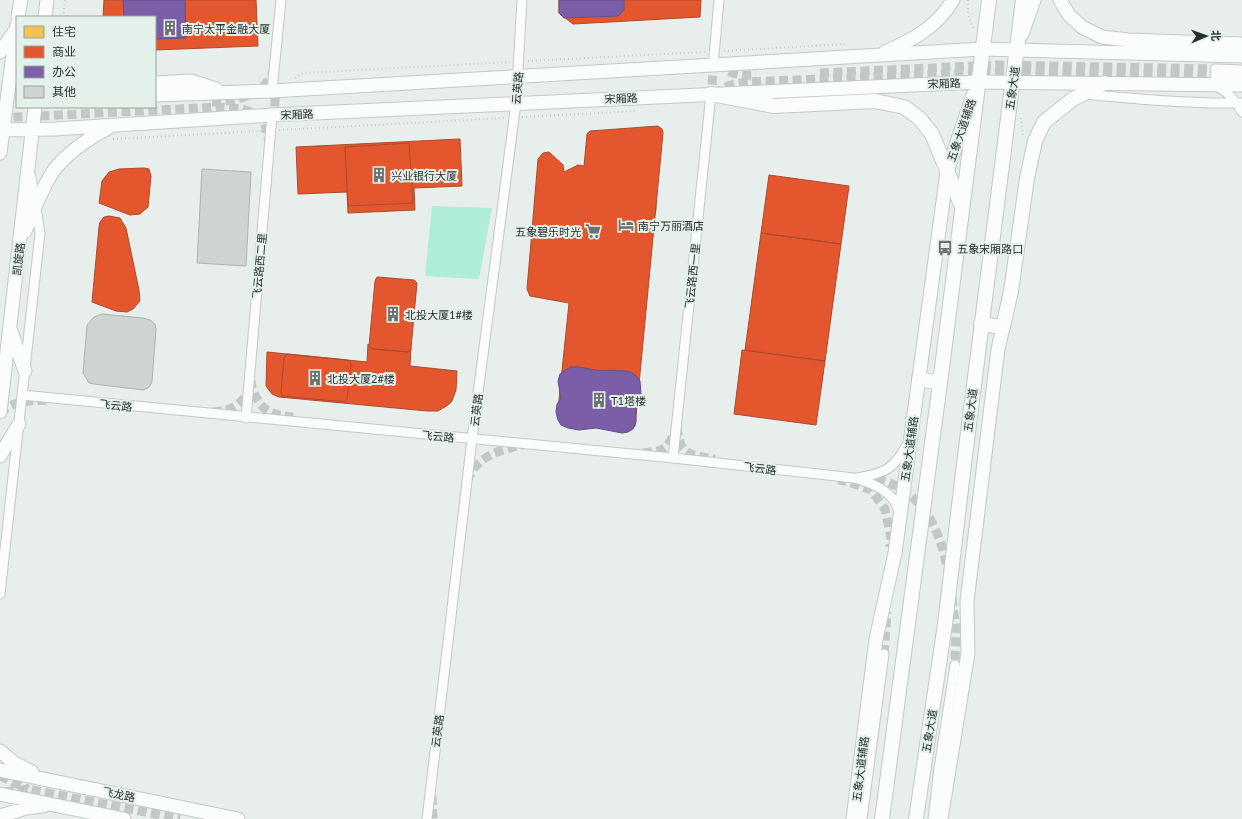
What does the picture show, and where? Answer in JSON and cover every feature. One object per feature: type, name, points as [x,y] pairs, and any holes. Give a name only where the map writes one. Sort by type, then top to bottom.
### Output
[{"type":"main road","points":[[18,16],[20,0]]},
{"type":"main road","points":[[45,16],[47,0]]},
{"type":"main road","points":[[878,56],[910,41],[928,30],[947,10],[953,0]]},
{"type":"main road","points":[[882,819],[989,0]]},
{"type":"main road","name":"五象大道","points":[[916,819],[945,624],[1023,0]]},
{"type":"main road","points":[[1017,49],[1034,0]]},
{"type":"main road","points":[[1060,0],[1069,15],[1082,27],[1102,37],[1128,40],[1242,44]]},
{"type":"main road","points":[[0,52],[16,28]]},
{"type":"main road","points":[[0,153],[2,130],[8,104],[16,35]]},
{"type":"main road","points":[[156,95],[272,91],[982,49],[1242,56]]},
{"type":"main road","name":"宋厢路","points":[[2,130],[55,129],[272,115],[516,103],[978,82],[1104,83],[1214,76],[1242,85]]},
{"type":"main road","points":[[156,83],[191,81],[227,93]]},
{"type":"main road","name":"五象大道辅路","points":[[853,819],[876,639],[895,553],[947,172],[978,82]]},
{"type":"main road","points":[[941,819],[968,653],[967,601],[998,349],[1011,291],[1027,178],[1035,141],[1044,122],[1073,99],[1104,83]]},
{"type":"main road","points":[[711,94],[774,106],[875,101],[904,107],[919,118],[932,134],[962,207]]},
{"type":"main road","name":"凯旋路","points":[[0,412],[35,108]]},
{"type":"main road","points":[[20,241],[54,170],[69,153],[95,135],[117,124]]},
{"type":"main road","points":[[982,324],[1003,327]]},
{"type":"main road","points":[[10,327],[25,371]]},
{"type":"main road","points":[[919,379],[940,383]]},
{"type":"main road","points":[[0,456],[19,424]]},
{"type":"main road","points":[[0,751],[13,762],[50,780]]},
{"type":"main road","name":"飞龙路","points":[[0,770],[238,819]]},
{"type":"main road","points":[[0,794],[124,819]]},
{"type":"main road","points":[[0,816],[26,808],[52,804]]},
{"type":"street","points":[[272,91],[281,0]]},
{"type":"street","name":"云英路","points":[[427,819],[472,439],[516,103],[522,0]]},
{"type":"street","points":[[713,66],[720,0]]},
{"type":"street","points":[[1214,76],[1242,70]]},
{"type":"street","points":[[1214,76],[1242,76]]},
{"type":"street","points":[[1214,76],[1228,93],[1239,103],[1242,112]]},
{"type":"street","points":[[1057,82],[1083,94],[1155,101],[1208,104],[1239,103]]},
{"type":"street","name":"飞云路西一里","points":[[673,458],[711,94]]},
{"type":"street","name":"飞云路西二里","points":[[246,418],[272,115]]},
{"type":"street","points":[[0,594],[40,233],[29,164]]},
{"type":"street","name":"飞云路","points":[[22,395],[246,418],[673,458],[854,478],[871,483],[880,489],[893,499],[900,513]]},
{"type":"street","name":"飞云路","points":[[854,478],[885,471],[899,460],[910,441]]},
{"type":"street","points":[[862,819],[884,654]]},
{"type":"street","points":[[933,819],[954,665]]},
{"type":"path","points":[[63,16],[65,0]]},
{"type":"path","points":[[291,80],[303,73],[849,44]]},
{"type":"path","points":[[95,135],[117,139],[637,111]]},
{"type":"path","points":[[1020,112],[1024,141]]},
{"type":"green space","points":[[432,206],[492,208],[479,279],[425,276]]},
{"type":"building: 住宅","points":[[611,190],[625,193],[646,193],[651,194],[654,197],[656,202],[656,210],[650,233],[651,249],[648,258],[644,260],[637,260],[627,256],[603,257],[598,253],[597,241],[601,227],[602,195],[605,191]]},
{"type":"building: 商业","points":[[104,0],[256,0],[258,46],[156,50],[156,16],[103,16]]},
{"type":"building: 商业","points":[[559,0],[701,0],[700,17],[573,24],[559,13]]},
{"type":"building: 商业","name":"五象碧乐时光","points":[[658,126],[662,129],[663,133],[635,426],[631,430],[625,432],[565,421],[561,419],[558,414],[558,409],[569,303],[530,296],[527,289],[538,159],[543,153],[549,152],[563,165],[564,172],[578,165],[584,166],[587,134],[590,131]]},
{"type":"building: 商业","points":[[460,139],[462,186],[414,188],[415,210],[348,213],[347,192],[298,194],[296,147]]},
{"type":"building: 商业","name":"兴业银行大厦","points":[[409,143],[413,203],[348,206],[345,147]]},
{"type":"building: 商业","points":[[119,169],[149,169],[151,176],[148,207],[140,214],[130,215],[99,203],[102,181],[109,172]]},
{"type":"building: 商业","points":[[769,175],[849,186],[841,244],[761,233]]},
{"type":"building: 商业","points":[[109,216],[120,218],[126,228],[139,290],[140,301],[133,309],[127,312],[116,311],[92,302],[99,227],[100,222],[104,217]]},
{"type":"building: 商业","points":[[761,233],[841,244],[825,361],[745,350]]},
{"type":"building: 商业","name":"北投大厦1#楼","points":[[377,277],[414,280],[417,283],[411,348],[409,352],[372,349],[369,346],[375,281]]},
{"type":"building: 商业","points":[[368,344],[372,349],[407,352],[411,350],[410,366],[457,371],[456,390],[452,401],[438,411],[427,411],[279,397],[272,394],[266,386],[267,352],[367,362]]},
{"type":"building: 商业","points":[[742,350],[825,361],[816,425],[734,414]]},
{"type":"building: 商业","name":"北投大厦2#楼","points":[[287,354],[349,361],[351,364],[347,399],[345,402],[282,396],[281,392],[284,358]]},
{"type":"building: 办公","name":"南宁太平金融大厦","points":[[123,0],[185,0],[186,38],[156,39],[156,16],[124,16]]},
{"type":"building: 办公","points":[[559,0],[624,0],[624,10],[618,16],[564,18],[559,13]]},
{"type":"building: 办公","name":"T1塔楼","points":[[570,367],[625,371],[631,372],[636,376],[640,381],[641,394],[636,408],[636,422],[633,429],[622,433],[596,428],[579,430],[561,425],[556,412],[557,404],[561,399],[558,381],[560,374]]},
{"type":"building: 其他","points":[[202,169],[251,172],[246,266],[197,263]]},
{"type":"building: 其他","points":[[102,314],[143,318],[150,320],[155,324],[156,329],[152,381],[148,388],[143,390],[89,383],[83,373],[87,325],[94,317]]},
{"type":"tunnel","points":[[711,98],[714,59]]},
{"type":"tunnel","points":[[720,62],[726,70],[735,74],[756,75]]},
{"type":"tunnel","points":[[820,73],[997,65],[1215,69]]},
{"type":"tunnel","points":[[212,102],[240,98],[257,91],[270,78],[274,69]]},
{"type":"tunnel","points":[[716,96],[725,87],[746,82],[998,72],[1215,75]]},
{"type":"tunnel","points":[[274,120],[276,85]]},
{"type":"tunnel","points":[[0,118],[218,107],[230,108],[256,114],[265,125],[269,142]]},
{"type":"tunnel","points":[[251,380],[252,388],[257,399],[264,408],[280,415],[293,417]]},
{"type":"tunnel","points":[[213,412],[230,409],[235,406],[243,399],[249,389]]},
{"type":"tunnel","points":[[0,413],[17,403],[49,400]]},
{"type":"tunnel","points":[[677,427],[679,438],[683,448],[686,451],[698,456],[715,459]]},
{"type":"tunnel","points":[[643,453],[663,449],[669,443],[674,433]]},
{"type":"tunnel","points":[[467,481],[477,465],[484,459],[499,451],[526,444]]},
{"type":"tunnel","points":[[863,476],[882,480],[898,487],[912,497],[923,508],[939,537],[948,572]]},
{"type":"tunnel","points":[[838,480],[846,481],[871,490],[885,509],[891,538],[890,547]]},
{"type":"tunnel","points":[[952,597],[956,631],[955,665]]},
{"type":"tunnel","points":[[884,654],[887,612]]},
{"type":"tunnel","points":[[0,776],[28,789]]},
{"type":"tunnel","points":[[5,792],[28,789],[180,819]]},
{"type":"tunnel","points":[[432,796],[433,819]]},
{"type":"place","name":"南宁太平金融大厦","points":[[170,28]]},
{"type":"place","name":"兴业银行大厦","points":[[379,175]]},
{"type":"place","name":"南宁万丽酒店","points":[[626,225]]},
{"type":"place","name":"五象碧乐时光","points":[[593,231]]},
{"type":"place","name":"五象宋厢路口","points":[[945,248]]},
{"type":"place","name":"北投大厦1#楼","points":[[393,314]]},
{"type":"place","name":"北投大厦2#楼","points":[[315,378]]},
{"type":"place","name":"T1塔楼","points":[[599,400]]}]
